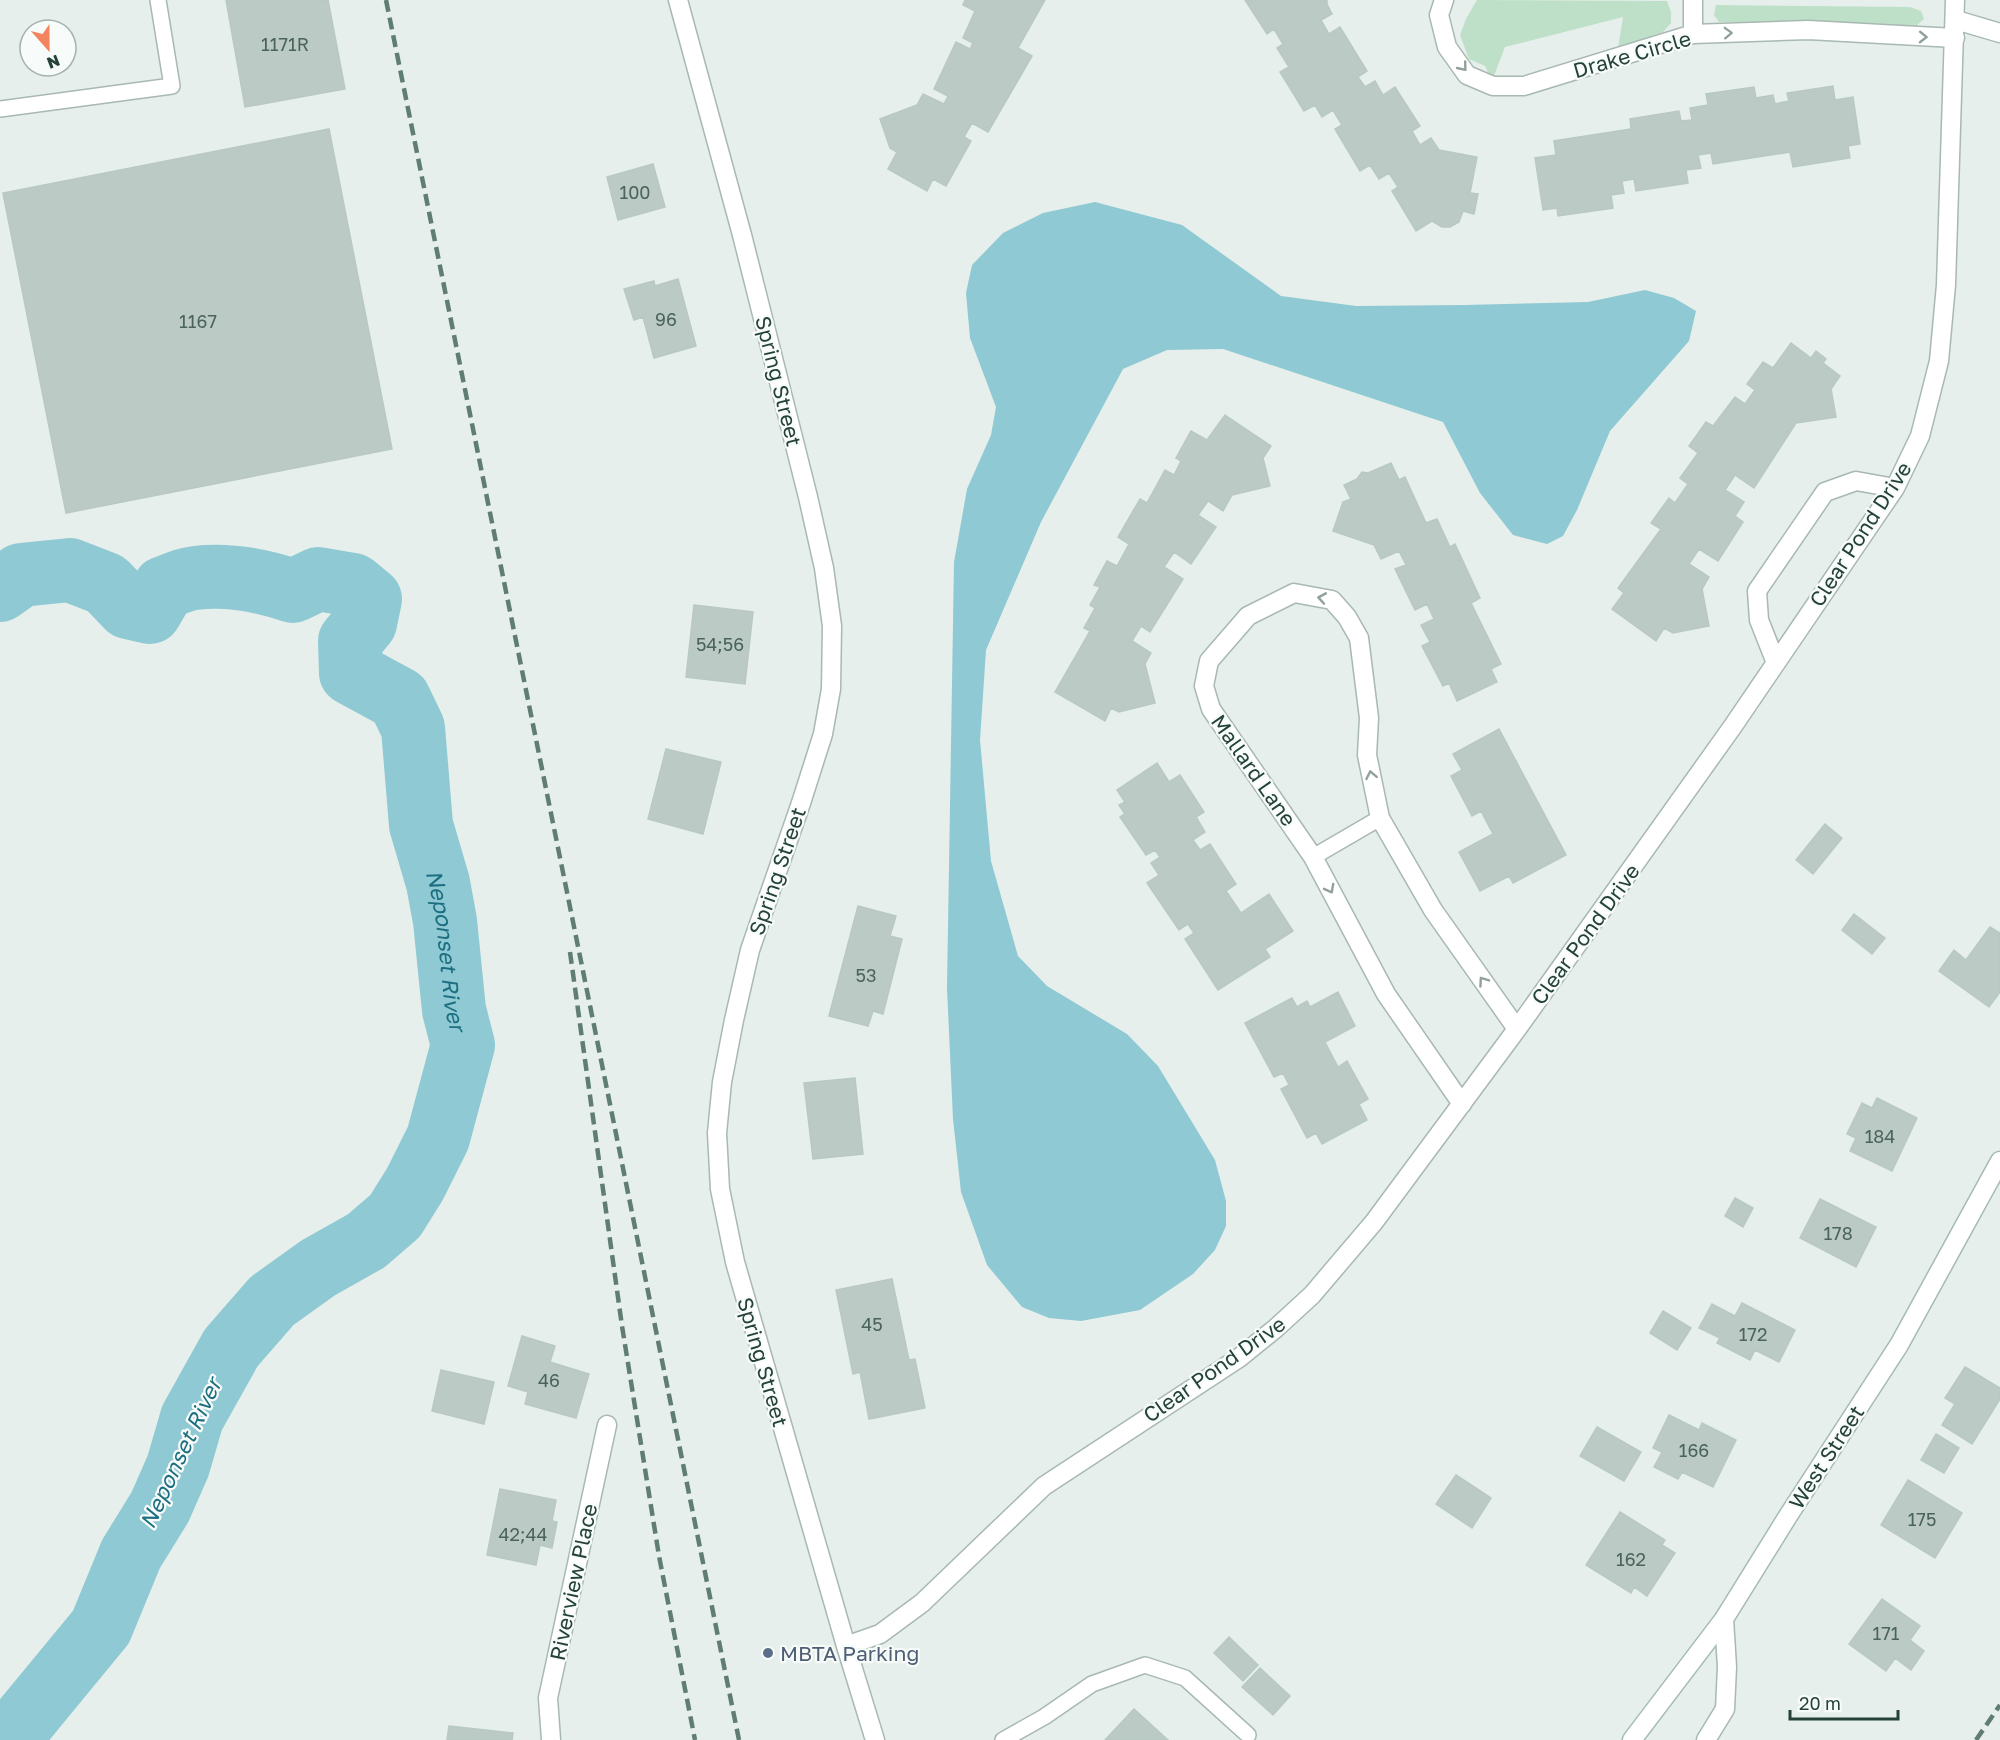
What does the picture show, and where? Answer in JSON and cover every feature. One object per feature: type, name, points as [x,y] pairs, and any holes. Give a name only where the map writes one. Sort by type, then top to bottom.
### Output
[{"type":"street","name":"Spring Street","points":[[678,0],[742,235],[808,497],[824,568],[832,626],[831,689],[823,734],[750,950],[722,1082],[717,1133],[720,1189],[735,1262],[875,1740]]},
{"type":"street","name":"Drake Circle","points":[[1444,0],[1439,15],[1447,47],[1467,75],[1492,86],[1524,86],[1693,34],[1808,30],[1955,29],[2000,33]]},
{"type":"street","points":[[1693,0],[1693,34]]},
{"type":"street","name":"Clear Pond Drive","points":[[846,1646],[880,1634],[922,1603],[1044,1486],[1239,1358],[1312,1295],[1374,1222],[1517,1029],[1776,663],[1895,488],[1920,436],[1939,361],[1946,285],[1955,0]]},
{"type":"street","points":[[1776,663],[1759,620],[1757,591],[1825,492],[1856,481],[1895,488]]},
{"type":"street","name":"Mallard Lane","points":[[1462,1104],[1386,994],[1313,857],[1211,709],[1204,686],[1209,661],[1248,616],[1294,593],[1332,600],[1347,617],[1359,638],[1369,718],[1368,755],[1380,818],[1433,910],[1517,1029]]},
{"type":"street","name":"West Street","points":[[1632,1740],[1724,1619],[1899,1345],[2000,1161]]},
{"type":"street","name":"Riverview Place","points":[[551,1740],[548,1698],[607,1425]]},
{"type":"street","points":[[1706,1740],[1725,1709],[1727,1667],[1724,1619]]},
{"type":"lane","points":[[0,109],[172,86],[158,0]]},
{"type":"lane","points":[[1313,857],[1380,818]]},
{"type":"lane","points":[[1003,1740],[1092,1684],[1145,1665],[1185,1678],[1248,1735]]},
{"type":"green space","points":[[1477,0],[1667,1],[1671,12],[1671,23],[1663,32],[1618,48],[1623,17],[1505,47],[1492,81],[1485,66],[1469,59],[1460,35]]},
{"type":"green space","points":[[1716,5],[1910,7],[1921,11],[1924,19],[1916,26],[1861,23],[1719,22],[1714,15]]},
{"type":"water","points":[[1095,202],[1182,225],[1281,296],[1356,306],[1464,305],[1588,302],[1645,290],[1674,298],[1696,311],[1689,341],[1610,431],[1577,510],[1563,536],[1547,544],[1513,535],[1480,493],[1443,422],[1223,349],[1167,350],[1123,369],[1041,522],[986,650],[980,740],[991,861],[1018,956],[1047,986],[1127,1034],[1158,1066],[1215,1160],[1226,1201],[1226,1226],[1215,1250],[1193,1274],[1140,1310],[1081,1321],[1049,1318],[1022,1307],[987,1265],[961,1192],[953,1119],[947,988],[954,562],[967,489],[991,435],[996,407],[970,338],[966,293],[972,265],[1003,233],[1043,213]]},
{"type":"building","points":[[226,0],[328,0],[345,89],[245,107]]},
{"type":"building","points":[[965,0],[1045,0],[1018,48],[1032,56],[988,132],[972,123],[964,137],[971,141],[946,186],[933,179],[927,191],[888,169],[897,152],[890,148],[880,119],[917,105],[923,94],[944,104],[948,96],[934,89],[956,42],[970,49],[973,43],[963,38],[975,11],[963,5]]},
{"type":"building","points":[[1245,0],[1327,0],[1332,14],[1321,20],[1329,34],[1340,27],[1367,71],[1358,77],[1365,87],[1375,81],[1383,95],[1395,87],[1420,126],[1412,131],[1420,145],[1431,138],[1439,150],[1477,157],[1470,193],[1478,194],[1474,214],[1463,211],[1459,222],[1450,227],[1442,227],[1432,221],[1416,231],[1392,191],[1398,187],[1389,173],[1379,179],[1370,165],[1360,171],[1335,129],[1342,125],[1333,110],[1322,117],[1315,105],[1304,111],[1280,72],[1289,67],[1277,48],[1283,44],[1274,29],[1267,34]]},
{"type":"building","points":[[1833,86],[1835,100],[1853,97],[1860,144],[1848,146],[1850,158],[1793,167],[1790,152],[1713,164],[1711,153],[1698,155],[1701,168],[1686,170],[1688,183],[1636,191],[1634,179],[1622,181],[1624,193],[1611,195],[1613,208],[1558,216],[1557,208],[1543,210],[1535,158],[1556,155],[1554,141],[1631,129],[1630,119],[1679,111],[1681,121],[1692,120],[1690,108],[1708,105],[1706,94],[1754,87],[1756,98],[1773,95],[1775,104],[1789,101],[1787,93]]},
{"type":"building","points":[[329,129],[392,449],[66,513],[3,193]]},
{"type":"building","points":[[653,164],[665,207],[618,220],[607,177]]},
{"type":"building","points":[[678,279],[696,346],[654,358],[643,317],[634,320],[624,289],[654,281],[655,286]]},
{"type":"building","points":[[1791,343],[1811,358],[1816,351],[1826,359],[1823,363],[1840,376],[1831,389],[1836,417],[1796,423],[1754,488],[1735,475],[1725,490],[1744,502],[1735,516],[1743,522],[1718,561],[1699,549],[1689,564],[1709,577],[1702,589],[1709,626],[1673,633],[1664,628],[1656,641],[1612,609],[1624,593],[1618,588],[1661,529],[1651,523],[1669,498],[1675,503],[1688,484],[1680,478],[1698,453],[1689,446],[1706,422],[1713,426],[1735,397],[1745,404],[1755,390],[1747,384],[1763,362],[1773,368]]},
{"type":"building","points":[[1225,415],[1271,446],[1263,458],[1270,486],[1232,495],[1223,511],[1208,501],[1198,515],[1216,527],[1191,564],[1174,552],[1164,567],[1183,579],[1150,632],[1141,626],[1132,641],[1151,653],[1145,664],[1155,703],[1119,712],[1111,708],[1105,721],[1055,692],[1090,631],[1084,628],[1095,608],[1090,605],[1100,587],[1094,585],[1107,561],[1117,566],[1129,544],[1118,537],[1140,499],[1147,503],[1165,470],[1174,475],[1181,461],[1176,458],[1191,431],[1207,440]]},
{"type":"building","points":[[1391,463],[1399,480],[1405,477],[1426,523],[1437,519],[1450,547],[1455,544],[1480,598],[1471,603],[1501,664],[1491,669],[1497,682],[1457,701],[1449,683],[1443,686],[1422,646],[1430,642],[1421,625],[1434,619],[1427,604],[1415,610],[1395,569],[1406,565],[1399,551],[1381,559],[1374,545],[1333,531],[1343,502],[1351,499],[1344,485],[1357,479],[1362,472],[1368,473]]},
{"type":"building","points":[[694,605],[753,612],[745,684],[686,677]]},
{"type":"building","points":[[1499,729],[1566,855],[1513,883],[1509,876],[1480,891],[1459,852],[1493,834],[1481,811],[1472,816],[1451,776],[1462,770],[1453,754]]},
{"type":"building","points":[[666,749],[721,762],[703,834],[648,819]]},
{"type":"building","points":[[1157,763],[1169,782],[1180,775],[1204,812],[1196,817],[1205,832],[1193,840],[1200,850],[1210,844],[1236,884],[1226,891],[1241,913],[1269,894],[1293,931],[1265,949],[1270,957],[1218,990],[1185,939],[1194,933],[1188,924],[1179,930],[1147,883],[1159,875],[1151,863],[1160,857],[1155,850],[1146,855],[1120,817],[1125,814],[1119,805],[1125,802],[1117,790]]},
{"type":"building","points":[[1825,824],[1842,838],[1813,874],[1796,860]]},
{"type":"building","points":[[858,906],[896,916],[890,936],[902,939],[883,1014],[873,1011],[868,1026],[829,1016]]},
{"type":"building","points":[[1854,914],[1885,938],[1872,954],[1842,930]]},
{"type":"building","points":[[1990,927],[2000,933],[2000,992],[1989,1007],[1939,971],[1954,950],[1966,960]]},
{"type":"building","points":[[1338,992],[1355,1026],[1325,1042],[1338,1067],[1347,1061],[1368,1099],[1359,1104],[1367,1120],[1322,1144],[1316,1133],[1307,1138],[1281,1089],[1289,1085],[1283,1073],[1274,1077],[1245,1023],[1292,998],[1297,1007],[1307,1001],[1310,1007]]},
{"type":"building","points":[[855,1078],[863,1154],[813,1159],[804,1083]]},
{"type":"building","points":[[1877,1098],[1917,1118],[1892,1171],[1850,1151],[1856,1138],[1847,1134],[1862,1103],[1872,1108]]},
{"type":"building","points":[[1735,1198],[1753,1208],[1743,1227],[1725,1216]]},
{"type":"building","points":[[1820,1199],[1876,1227],[1856,1267],[1800,1238]]},
{"type":"building","points":[[892,1279],[909,1360],[915,1359],[925,1408],[869,1419],[860,1372],[853,1374],[836,1290]]},
{"type":"building","points":[[1742,1303],[1795,1330],[1779,1362],[1755,1350],[1750,1360],[1717,1343],[1720,1338],[1699,1328],[1712,1304],[1735,1316]]},
{"type":"building","points":[[1663,1311],[1691,1328],[1677,1350],[1650,1333]]},
{"type":"building","points":[[522,1336],[555,1346],[550,1362],[589,1374],[576,1418],[525,1404],[528,1392],[508,1386]]},
{"type":"building","points":[[1965,1367],[2000,1388],[2000,1399],[1972,1444],[1942,1425],[1955,1404],[1945,1398]]},
{"type":"building","points":[[441,1370],[494,1382],[484,1424],[432,1411]]},
{"type":"building","points":[[1669,1415],[1699,1430],[1702,1423],[1736,1440],[1713,1487],[1682,1472],[1678,1479],[1654,1467],[1662,1452],[1653,1448]]},
{"type":"building","points":[[1597,1427],[1641,1452],[1624,1481],[1580,1456]]},
{"type":"building","points":[[1936,1434],[1959,1448],[1944,1473],[1921,1460]]},
{"type":"building","points":[[1456,1475],[1491,1498],[1472,1528],[1436,1504]]},
{"type":"building","points":[[1908,1480],[1962,1513],[1935,1558],[1881,1525]]},
{"type":"building","points":[[500,1489],[556,1500],[552,1521],[557,1522],[552,1548],[540,1545],[536,1565],[487,1555]]},
{"type":"building","points":[[1620,1512],[1665,1540],[1662,1545],[1675,1553],[1647,1596],[1634,1587],[1631,1593],[1586,1565]]},
{"type":"building","points":[[1882,1599],[1920,1626],[1910,1640],[1924,1651],[1911,1670],[1895,1658],[1886,1671],[1849,1644]]},
{"type":"building","points":[[1229,1637],[1258,1665],[1243,1681],[1214,1653]]},
{"type":"building","points":[[1260,1668],[1290,1696],[1273,1715],[1242,1687]]},
{"type":"building","points":[[1134,1709],[1168,1740],[1105,1740]]},
{"type":"building","points":[[449,1726],[513,1733],[512,1740],[447,1740]]},
{"type":"waterway","name":"Neponset River","points":[[0,590],[21,575],[70,570],[106,584],[128,607],[150,612],[164,588],[187,579],[208,577],[245,579],[293,591],[318,579],[353,585],[370,599],[365,623],[350,641],[351,673],[399,699],[413,728],[421,825],[438,883],[445,921],[454,1010],[463,1045],[438,1138],[415,1184],[395,1216],[366,1241],[318,1268],[272,1301],[231,1348],[192,1418],[178,1466],[160,1507],[131,1554],[101,1627],[8,1740]]},
{"type":"railway","points":[[386,0],[739,1740]]},
{"type":"railway","points":[[570,952],[622,1326],[659,1556],[695,1740]]},
{"type":"railway","points":[[1976,1740],[2000,1705]]},
{"type":"place","name":"MBTA Parking","points":[[768,1653]]}]
